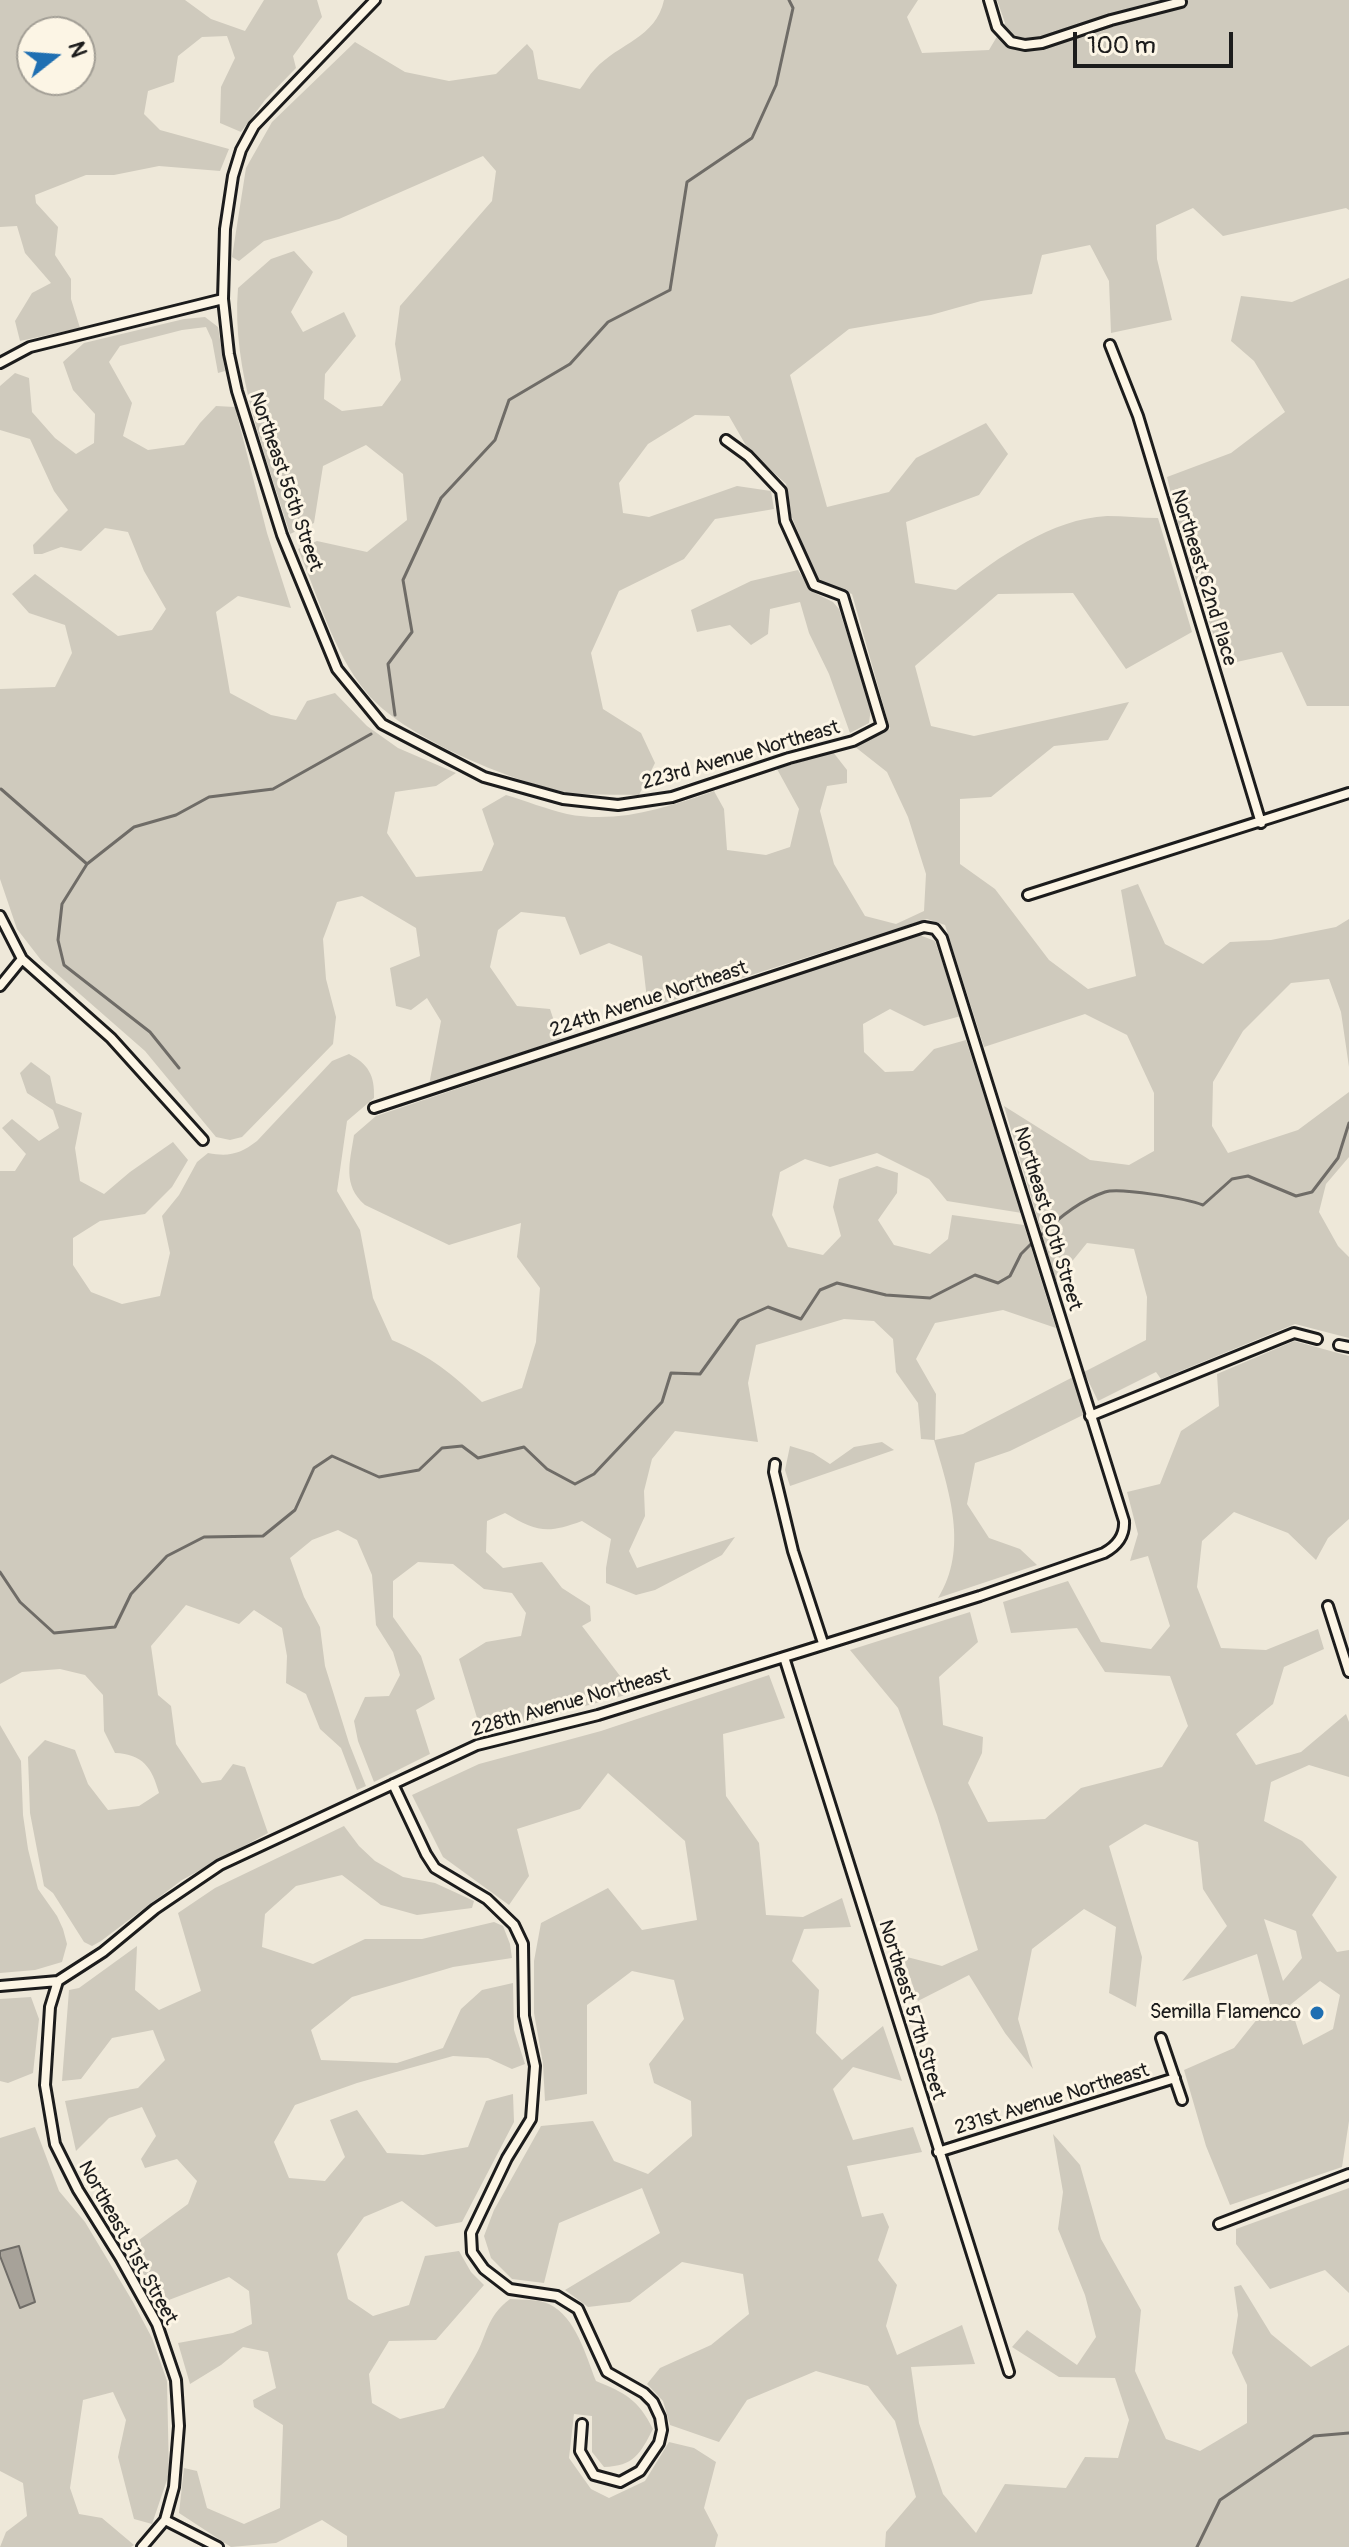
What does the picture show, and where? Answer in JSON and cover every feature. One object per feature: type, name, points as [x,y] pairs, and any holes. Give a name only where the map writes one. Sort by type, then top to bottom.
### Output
[{"type":"street","name":"Northeast 56th Street","points":[[375,0],[271,105],[254,126],[241,150],[233,176],[225,229],[223,299],[237,391],[282,535],[337,669],[382,724]]},
{"type":"street","points":[[989,0],[997,27],[1011,42],[1025,45],[1042,43],[1111,20],[1181,2]]},
{"type":"street","points":[[0,363],[30,347],[223,299]]},
{"type":"street","name":"Northeast 62nd Place","points":[[1110,345],[1138,416],[1261,823]]},
{"type":"street","name":"223rd Avenue Northeast","points":[[382,724],[484,777],[563,799],[618,805],[672,797],[789,758],[853,741],[882,726],[843,596],[814,585],[785,521],[781,491],[748,456],[726,440]]},
{"type":"street","points":[[1028,895],[1349,793]]},
{"type":"street","points":[[0,916],[22,959],[111,1038],[203,1140]]},
{"type":"street","name":"224th Avenue Northeast","points":[[374,1108],[924,927],[935,929]]},
{"type":"street","name":"Northeast 60th Street","points":[[935,929],[942,938],[1124,1521]]},
{"type":"street","points":[[0,986],[22,959]]},
{"type":"street","points":[[1090,1416],[1294,1333],[1317,1339]]},
{"type":"street","points":[[1339,1345],[1349,1347]]},
{"type":"street","points":[[775,1464],[774,1472],[793,1551],[823,1643]]},
{"type":"street","name":"228th Avenue Northeast","points":[[0,1986],[58,1981],[103,1952],[155,1909],[220,1865],[477,1745],[598,1715],[980,1596],[1104,1553],[1123,1535],[1124,1521]]},
{"type":"street","points":[[1328,1606],[1349,1672]]},
{"type":"street","name":"Northeast 57th Street","points":[[784,1657],[1009,2372]]},
{"type":"street","points":[[393,1784],[435,1868],[487,1899],[514,1925],[523,1944],[524,2016],[535,2066],[531,2119],[507,2158],[471,2233],[472,2252],[484,2269],[510,2289],[557,2296],[578,2309],[607,2372],[644,2393],[653,2402],[662,2430],[659,2443],[640,2471],[620,2482],[594,2475],[580,2451],[582,2424]]},
{"type":"street","name":"Northeast 51st Street","points":[[58,1981],[50,2007],[45,2085],[55,2144],[78,2190],[157,2324],[176,2380],[179,2426],[174,2487],[165,2520]]},
{"type":"street","points":[[1161,2038],[1182,2100]]},
{"type":"street","name":"231st Avenue Northeast","points":[[938,2152],[1175,2078]]},
{"type":"street","points":[[1219,2224],[1349,2174]]},
{"type":"street","points":[[142,2547],[165,2520],[218,2547]]},
{"type":"shaded area","points":[[0,0],[185,0],[211,19],[245,31],[264,0],[317,0],[322,17],[293,56],[296,68],[265,100],[241,132],[220,123],[221,87],[235,58],[227,36],[202,37],[178,56],[174,82],[148,91],[144,114],[160,130],[229,149],[220,171],[159,166],[114,175],[86,175],[35,195],[36,203],[58,227],[55,255],[71,279],[71,299],[80,328],[20,341],[15,321],[32,293],[51,283],[25,253],[17,226],[0,227]]},
{"type":"shaded area","points":[[664,0],[918,0],[907,17],[922,53],[989,50],[1005,23],[997,0],[1349,0],[1349,210],[1346,208],[1223,236],[1193,208],[1156,225],[1157,259],[1172,320],[1111,333],[1109,281],[1090,245],[1042,255],[1032,294],[981,301],[931,315],[849,329],[790,375],[827,507],[889,492],[916,458],[986,423],[1008,454],[979,495],[906,522],[915,583],[956,590],[1027,542],[1066,524],[1107,516],[1158,518],[1192,632],[1126,669],[1073,593],[998,594],[915,666],[931,726],[974,736],[1129,702],[1108,740],[1054,746],[991,797],[960,799],[960,864],[995,889],[1049,960],[1088,989],[1136,976],[1121,890],[1138,884],[1165,944],[1203,964],[1230,942],[1271,940],[1336,927],[1349,919],[1349,1067],[1341,1012],[1329,979],[1291,983],[1243,1031],[1213,1082],[1212,1126],[1228,1153],[1298,1130],[1349,1092],[1349,1157],[1326,1184],[1319,1212],[1338,1246],[1349,1257],[1349,1338],[1295,1324],[1161,1379],[1156,1372],[1098,1401],[1084,1372],[1146,1340],[1147,1297],[1134,1249],[1087,1243],[1056,1281],[1004,1106],[1090,1160],[1129,1165],[1154,1151],[1154,1093],[1127,1035],[1085,1014],[984,1047],[945,925],[927,919],[648,1008],[642,956],[609,943],[580,955],[565,917],[521,912],[498,930],[490,967],[517,1006],[550,1009],[560,1039],[429,1085],[441,1021],[427,998],[411,1010],[396,1006],[390,968],[420,956],[416,928],[362,896],[337,902],[323,939],[326,979],[336,1017],[333,1044],[242,1137],[230,1140],[216,1137],[145,1051],[41,960],[17,929],[0,879],[0,689],[55,687],[72,653],[65,625],[29,613],[12,594],[35,574],[118,636],[152,630],[166,609],[144,571],[128,532],[105,528],[81,551],[61,547],[34,554],[33,545],[68,510],[54,491],[30,439],[0,430],[0,386],[15,373],[29,378],[32,412],[55,438],[76,454],[94,443],[95,414],[73,390],[63,362],[84,343],[184,319],[205,317],[218,327],[225,371],[218,373],[212,340],[206,327],[120,346],[109,362],[132,403],[123,436],[148,450],[184,445],[216,406],[235,407],[267,533],[291,608],[238,596],[216,612],[230,693],[271,715],[296,720],[307,701],[335,693],[367,726],[398,748],[456,773],[436,786],[395,792],[387,833],[416,877],[482,871],[494,844],[482,809],[506,795],[567,814],[604,817],[641,813],[714,791],[724,809],[727,850],[766,855],[790,847],[799,809],[777,769],[833,752],[847,770],[847,783],[827,786],[820,811],[834,864],[865,916],[896,924],[924,911],[926,874],[908,817],[887,772],[854,746],[890,729],[852,594],[818,581],[791,515],[786,484],[748,449],[729,416],[695,415],[648,444],[619,483],[623,513],[649,517],[737,486],[771,491],[774,509],[715,519],[684,559],[619,591],[591,653],[603,709],[641,733],[655,763],[639,795],[565,792],[516,778],[430,740],[382,708],[366,692],[344,659],[298,549],[317,541],[367,552],[407,520],[403,474],[366,445],[323,466],[314,523],[290,534],[252,412],[240,350],[238,288],[271,259],[294,251],[313,272],[291,312],[303,332],[344,312],[356,336],[325,374],[324,399],[342,411],[382,406],[401,380],[395,344],[400,306],[492,201],[496,171],[483,156],[339,219],[264,241],[239,261],[232,257],[246,168],[272,122],[355,42],[405,72],[449,81],[496,74],[527,44],[533,51],[538,79],[580,89],[605,60],[645,32],[660,13]]},
{"type":"shaded area","points":[[1349,278],[1349,706],[1307,706],[1282,652],[1223,665],[1178,523],[1167,477],[1231,453],[1285,412],[1254,361],[1231,341],[1241,296],[1292,302]]},
{"type":"shaded area","points":[[798,570],[811,591],[833,602],[839,609],[871,708],[869,723],[850,733],[829,674],[809,633],[800,602],[770,609],[768,634],[751,645],[730,625],[697,632],[691,610],[751,581]]},
{"type":"shaded area","points":[[917,934],[935,941],[961,1016],[924,1026],[890,1009],[863,1024],[864,1052],[885,1072],[913,1071],[934,1049],[966,1040],[1022,1213],[947,1201],[929,1179],[877,1153],[830,1167],[805,1159],[780,1172],[772,1215],[788,1247],[823,1255],[841,1236],[833,1207],[839,1179],[877,1166],[898,1173],[897,1193],[878,1220],[894,1245],[930,1254],[948,1239],[952,1215],[1024,1225],[1056,1328],[1003,1310],[935,1323],[916,1359],[936,1394],[935,1440],[963,1434],[1073,1377],[1085,1414],[1010,1451],[975,1463],[967,1504],[989,1538],[1020,1549],[1037,1565],[938,1598],[953,1560],[950,1499],[934,1440],[921,1439],[918,1403],[896,1372],[893,1339],[874,1321],[844,1319],[756,1345],[748,1383],[758,1442],[675,1431],[652,1459],[644,1491],[645,1516],[629,1551],[637,1568],[735,1537],[722,1555],[655,1590],[636,1595],[606,1583],[611,1539],[582,1521],[560,1528],[542,1529],[505,1513],[487,1521],[486,1552],[503,1568],[542,1562],[562,1588],[590,1606],[591,1621],[582,1626],[633,1693],[482,1734],[459,1659],[486,1642],[521,1636],[526,1613],[512,1593],[484,1589],[453,1564],[418,1562],[393,1581],[393,1617],[421,1656],[435,1699],[416,1710],[430,1754],[374,1782],[358,1741],[354,1721],[365,1697],[389,1696],[400,1675],[393,1652],[376,1625],[372,1575],[357,1540],[338,1530],[312,1540],[290,1558],[304,1597],[320,1627],[325,1666],[366,1786],[357,1790],[341,1748],[320,1729],[306,1694],[286,1683],[287,1656],[282,1628],[254,1610],[239,1624],[186,1605],[151,1646],[158,1695],[171,1706],[176,1744],[202,1783],[221,1780],[233,1764],[245,1767],[268,1833],[182,1880],[101,1941],[92,1946],[84,1942],[53,1893],[44,1886],[30,1813],[28,1757],[45,1740],[75,1750],[88,1784],[108,1810],[139,1806],[159,1793],[145,1764],[133,1756],[115,1753],[104,1731],[103,1695],[85,1675],[60,1669],[22,1672],[0,1684],[0,1171],[15,1171],[26,1154],[2,1128],[12,1119],[39,1141],[59,1128],[53,1110],[27,1093],[20,1073],[31,1062],[50,1076],[56,1103],[82,1113],[75,1148],[80,1181],[104,1194],[173,1142],[188,1160],[172,1187],[145,1214],[100,1221],[73,1238],[73,1265],[91,1292],[122,1304],[160,1296],[170,1253],[162,1216],[179,1195],[197,1162],[208,1153],[222,1155],[240,1152],[251,1145],[332,1061],[349,1054],[356,1058],[366,1066],[372,1077],[374,1098],[347,1121],[337,1191],[360,1230],[373,1298],[392,1340],[440,1366],[482,1402],[522,1388],[536,1342],[540,1288],[517,1257],[521,1223],[449,1245],[365,1205],[350,1181],[354,1135],[376,1116]]},
{"type":"shaded area","points":[[1294,1341],[1349,1356],[1349,1519],[1328,1538],[1316,1560],[1288,1533],[1234,1512],[1202,1541],[1197,1587],[1221,1648],[1266,1650],[1318,1629],[1324,1649],[1284,1667],[1273,1704],[1236,1734],[1256,1765],[1301,1752],[1346,1714],[1349,1722],[1349,1777],[1309,1765],[1271,1782],[1264,1821],[1302,1841],[1337,1877],[1312,1915],[1337,1952],[1349,1950],[1349,2121],[1342,2167],[1230,2205],[1206,2146],[1184,2070],[1234,2048],[1270,2003],[1257,1954],[1182,1981],[1227,1926],[1203,1889],[1198,1842],[1145,1824],[1109,1846],[1142,1957],[1136,2007],[1109,1993],[1116,1927],[1084,1909],[1032,1949],[1018,2019],[1033,2069],[1005,2033],[969,1975],[918,2001],[903,1956],[942,1966],[978,1950],[937,1815],[898,1708],[850,1650],[970,1612],[978,1642],[939,1677],[943,1725],[983,1737],[982,1753],[968,1783],[988,1822],[1045,1819],[1081,1788],[1162,1767],[1188,1726],[1170,1676],[1105,1672],[1077,1628],[1011,1633],[1003,1602],[1068,1581],[1101,1642],[1151,1649],[1170,1626],[1148,1556],[1130,1561],[1138,1534],[1127,1492],[1160,1484],[1181,1431],[1219,1406],[1217,1374]],"holes":[[[1264,1919],[1296,1931],[1302,1958],[1283,1981]],[[1320,1981],[1340,1995],[1333,2029],[1303,2045],[1290,2005]]]},
{"type":"shaded area","points":[[882,1442],[894,1450],[790,1486],[785,1470],[790,1446],[813,1453],[830,1464],[854,1447]]},
{"type":"shaded area","points":[[769,1675],[785,1718],[723,1734],[726,1796],[759,1843],[766,1915],[803,1917],[842,1898],[851,1927],[804,1929],[792,1961],[819,1990],[816,2033],[842,2060],[883,2026],[902,2081],[853,2067],[833,2089],[853,2140],[913,2127],[922,2152],[847,2166],[862,2217],[883,2213],[889,2227],[878,2260],[897,2285],[886,2326],[897,2355],[962,2325],[975,2364],[911,2367],[919,2423],[943,2494],[976,2533],[1005,2484],[1066,2488],[1085,2457],[1118,2458],[1129,2420],[1115,2378],[1059,2377],[1012,2347],[1027,2330],[1077,2365],[1096,2337],[1085,2295],[1058,2229],[1063,2192],[1053,2134],[1080,2165],[1101,2239],[1141,2310],[1135,2371],[1166,2439],[1200,2451],[1247,2423],[1247,2385],[1232,2353],[1238,2315],[1234,2287],[1241,2285],[1271,2334],[1311,2367],[1349,2345],[1349,2547],[885,2547],[886,2532],[916,2497],[895,2421],[868,2386],[816,2371],[747,2400],[719,2442],[670,2425],[663,2401],[647,2384],[660,2368],[711,2345],[749,2314],[743,2274],[682,2262],[630,2302],[588,2307],[565,2290],[660,2233],[642,2188],[559,2223],[544,2283],[512,2279],[491,2258],[484,2236],[494,2210],[541,2126],[593,2121],[614,2161],[648,2174],[692,2136],[691,2101],[654,2083],[649,2064],[684,2019],[674,1980],[632,1971],[587,2005],[587,2094],[545,2101],[543,2064],[534,2013],[534,1961],[541,1923],[608,1888],[642,1930],[697,1920],[685,1841],[608,1773],[580,1809],[517,1829],[529,1876],[509,1905],[443,1857],[412,1795],[479,1764],[601,1731]]},
{"type":"shaded area","points":[[0,1725],[21,1761],[23,1815],[38,1889],[57,1916],[67,1944],[62,1962],[35,1970],[0,1973]]},
{"type":"shaded area","points":[[344,1826],[375,1861],[403,1877],[435,1883],[474,1901],[472,1908],[417,1915],[381,1905],[342,1875],[296,1886],[265,1914],[262,1947],[313,1964],[365,1939],[422,1939],[494,1922],[503,1926],[512,1958],[453,1967],[352,1997],[311,2030],[321,2060],[397,2063],[443,2048],[461,2009],[482,1990],[513,1983],[514,2030],[525,2064],[512,2069],[488,2058],[453,2056],[357,2083],[295,2105],[274,2142],[289,2178],[325,2181],[345,2157],[330,2120],[357,2110],[387,2153],[423,2155],[468,2147],[486,2101],[513,2094],[514,2122],[462,2222],[436,2227],[402,2201],[364,2217],[337,2254],[348,2299],[373,2316],[409,2305],[425,2256],[459,2251],[471,2272],[484,2285],[436,2340],[389,2341],[369,2374],[372,2403],[400,2419],[444,2408],[479,2350],[491,2320],[502,2306],[510,2299],[549,2304],[573,2327],[596,2381],[630,2398],[653,2429],[635,2457],[622,2464],[604,2467],[592,2452],[592,2416],[574,2414],[569,2458],[591,2489],[609,2498],[645,2481],[669,2442],[694,2448],[716,2462],[704,2508],[718,2535],[715,2547],[347,2547],[347,2536],[322,2520],[276,2543],[231,2547],[179,2513],[184,2468],[197,2471],[207,2508],[244,2524],[280,2508],[283,2425],[254,2407],[253,2400],[276,2388],[268,2352],[243,2347],[190,2384],[178,2343],[233,2333],[252,2324],[249,2291],[229,2277],[161,2303],[128,2248],[188,2204],[197,2181],[177,2159],[145,2168],[141,2159],[156,2136],[142,2107],[109,2118],[76,2151],[65,2101],[138,2088],[165,2060],[153,2030],[112,2038],[81,2079],[62,2081],[69,1990],[79,1988],[137,1946],[135,1990],[159,2010],[201,1991],[178,1913],[215,1888]]},
{"type":"shaded area","points":[[31,1997],[39,2019],[33,2073],[8,2083],[0,2081],[0,1999]]},
{"type":"shaded area","points":[[35,2127],[59,2191],[85,2222],[133,2302],[152,2338],[167,2381],[169,2474],[152,2524],[134,2519],[118,2457],[126,2420],[113,2392],[83,2400],[70,2488],[79,2514],[102,2518],[134,2545],[131,2547],[0,2547],[6,2532],[27,2516],[23,2483],[0,2471],[0,2138]]},
{"type":"shaded area","points":[[1349,2188],[1349,2293],[1325,2270],[1270,2289],[1236,2244],[1236,2229]]},
{"type":"shaded area","points":[[19,2246],[35,2302],[20,2308],[0,2256],[0,2251]]},
{"type":"waterway","points":[[395,715],[388,664],[412,632],[403,580],[441,498],[495,440],[509,400],[570,364],[608,322],[670,290],[687,182],[752,138],[776,85],[793,8],[789,0]]},
{"type":"waterway","points":[[179,1068],[150,1032],[64,965],[58,940],[62,904],[87,864],[134,827],[176,815],[209,797],[273,789],[371,734]]},
{"type":"waterway","points":[[1,789],[87,864]]},
{"type":"waterway","points":[[1039,1237],[1070,1211],[1105,1192],[1154,1194],[1203,1205],[1232,1179],[1248,1176],[1296,1196],[1312,1192],[1338,1158],[1349,1123]]},
{"type":"waterway","points":[[0,1572],[20,1602],[54,1633],[115,1627],[131,1594],[167,1556],[204,1537],[263,1536],[295,1510],[314,1468],[332,1456],[379,1477],[419,1470],[442,1448],[462,1446],[478,1458],[524,1447],[547,1469],[575,1484],[594,1474],[662,1402],[671,1373],[700,1374],[739,1320],[768,1307],[801,1319],[820,1290],[837,1283],[886,1295],[930,1298],[975,1275],[998,1283],[1010,1276],[1021,1254],[1033,1242]]},
{"type":"waterway","points":[[1197,2547],[1220,2500],[1314,2436],[1349,2433]]},
{"type":"place","name":"Semilla Flamenco","points":[[1317,2013]]}]
